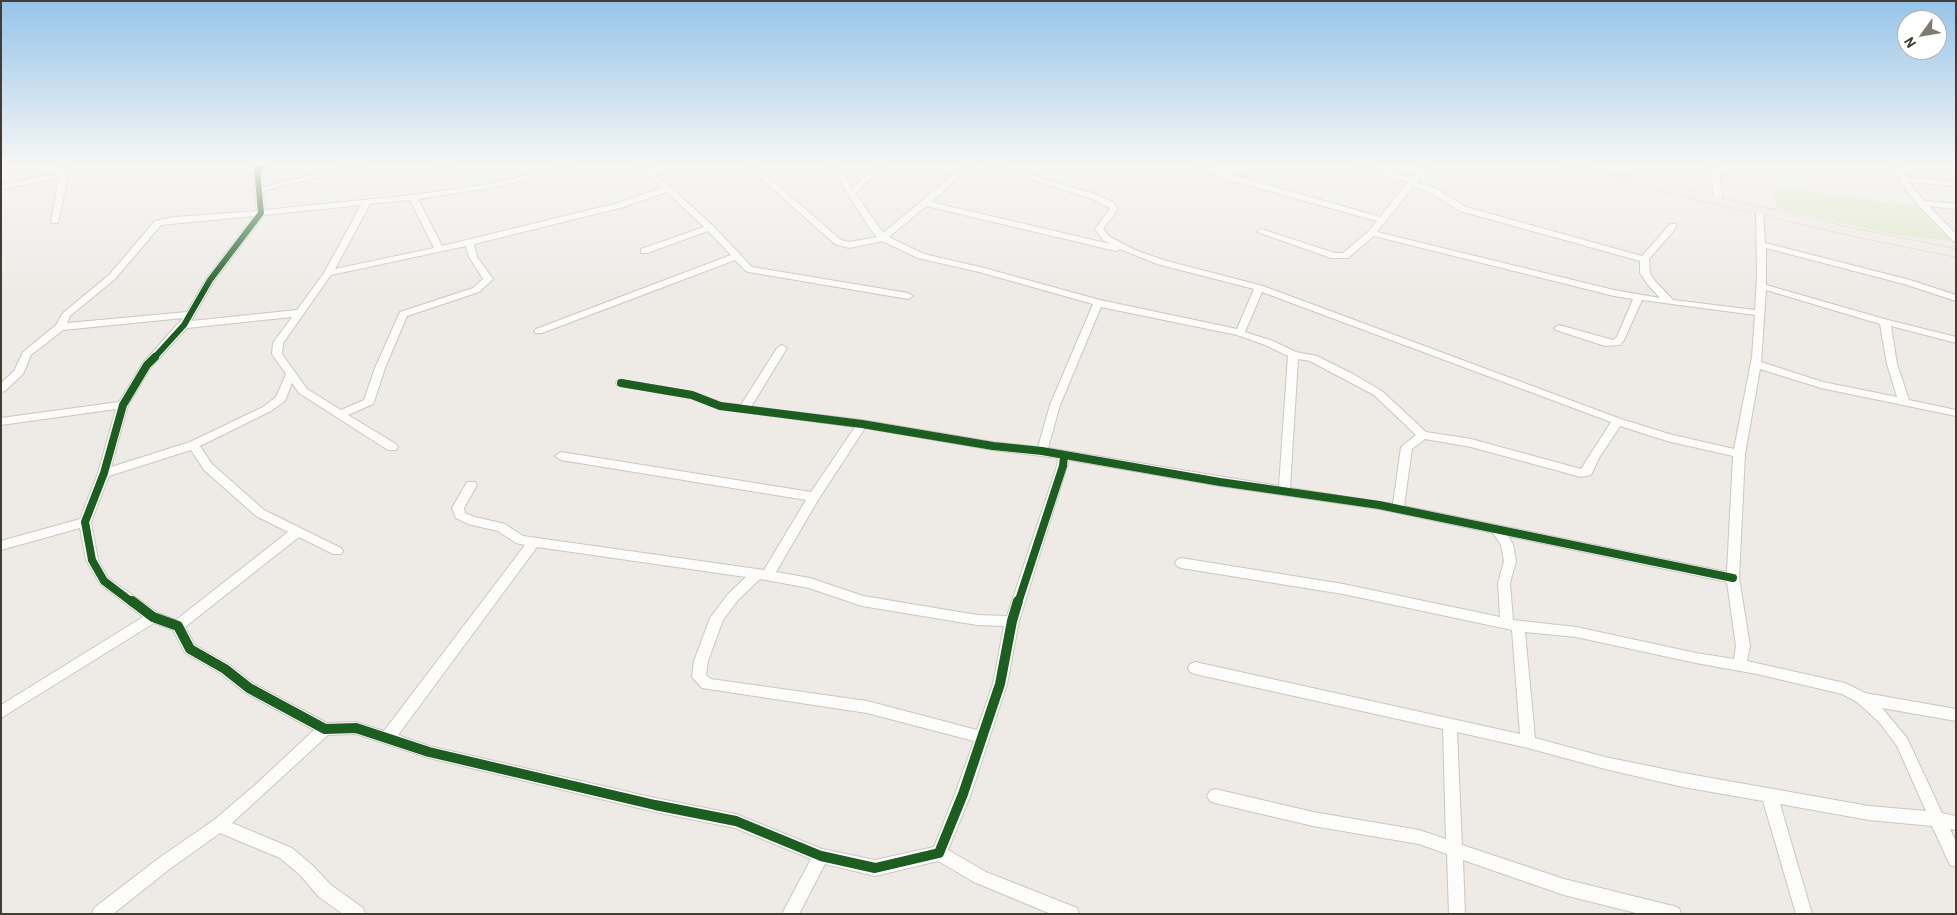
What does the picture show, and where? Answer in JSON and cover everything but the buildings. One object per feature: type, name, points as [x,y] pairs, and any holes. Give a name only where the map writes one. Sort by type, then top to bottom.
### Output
[{"type":"main road","points":[[1754,209],[1862,234],[1956,253]]},
{"type":"street","points":[[55,221],[57,209]]},
{"type":"street","points":[[261,209],[261,213],[210,280],[184,324],[147,365],[123,405],[104,473],[85,522],[92,560],[104,581],[153,617],[178,626],[190,649],[224,669],[249,688],[325,729],[356,728],[429,752],[647,803],[736,821],[821,856],[875,868],[939,853],[980,877],[1071,914]]},
{"type":"street","points":[[1,389],[19,372],[27,354],[60,327],[66,315],[112,277],[158,223],[306,209]]},
{"type":"street","points":[[363,209],[328,273],[278,343],[277,354],[303,391],[392,447]]},
{"type":"street","points":[[419,209],[439,249]]},
{"type":"street","points":[[328,273],[469,243],[606,209]]},
{"type":"street","points":[[690,209],[749,270],[908,296]]},
{"type":"street","points":[[800,209],[838,242],[858,245],[883,238],[918,209]]},
{"type":"street","points":[[862,209],[873,227],[883,238],[921,256],[981,270],[1098,303],[1240,333],[1269,343],[1293,355],[1313,358],[1378,393],[1423,435],[1471,443],[1581,473],[1587,472],[1593,458],[1617,421]]},
{"type":"street","points":[[949,209],[1132,252],[1160,262],[1260,288],[1617,421],[1667,437],[1739,454]]},
{"type":"street","points":[[1114,209],[1099,229],[1107,239],[1132,252]]},
{"type":"street","points":[[1342,209],[1383,220]]},
{"type":"street","points":[[1261,232],[1334,256],[1345,256],[1372,233],[1392,209]]},
{"type":"street","points":[[1463,209],[1644,259]]},
{"type":"street","points":[[1927,209],[1956,239]]},
{"type":"street","points":[[1739,665],[1743,646],[1733,578],[1739,454],[1756,364],[1760,313],[1760,210]]},
{"type":"street","points":[[1670,302],[1645,273],[1644,259],[1673,226]]},
{"type":"street","points":[[644,251],[710,228]]},
{"type":"street","points":[[1372,233],[1638,298],[1760,313]]},
{"type":"street","points":[[340,414],[369,402],[380,368],[403,314],[476,290],[488,279],[472,257],[469,243]]},
{"type":"street","points":[[1760,244],[1907,282],[1956,298]]},
{"type":"street","points":[[539,331],[735,257]]},
{"type":"street","points":[[1761,286],[1885,322],[1956,340]]},
{"type":"street","points":[[1240,333],[1260,288]]},
{"type":"street","points":[[1559,328],[1609,344],[1616,343],[1621,338],[1628,317],[1638,298]]},
{"type":"street","points":[[1042,451],[1055,405],[1098,303]]},
{"type":"street","points":[[184,324],[298,313]]},
{"type":"street","points":[[60,327],[191,314]]},
{"type":"street","points":[[1885,322],[1892,364],[1904,402]]},
{"type":"street","points":[[745,408],[782,348]]},
{"type":"street","points":[[1284,491],[1293,355]]},
{"type":"street","points":[[1756,364],[1821,385],[1956,413]]},
{"type":"street","points":[[104,473],[194,444],[274,404],[280,399],[292,374]]},
{"type":"street","points":[[621,383],[692,395],[720,406],[862,424],[993,446],[1042,451],[1398,510],[1733,578]]},
{"type":"street","points":[[1,422],[123,405]]},
{"type":"street","points":[[862,424],[762,575],[734,597],[717,618],[701,661],[699,677],[707,684],[867,707],[982,737]]},
{"type":"street","points":[[1398,510],[1406,446],[1423,435]]},
{"type":"street","points":[[194,444],[208,467],[260,513],[337,551]]},
{"type":"street","points":[[562,456],[814,497]]},
{"type":"street","points":[[939,853],[963,794],[1000,684],[1012,621],[1063,466],[1064,456]]},
{"type":"street","points":[[471,486],[458,508],[460,515],[472,521],[501,527],[520,540],[762,575],[810,583],[862,601],[977,620],[1012,621]]},
{"type":"street","points":[[1,546],[85,522]]},
{"type":"street","points":[[1498,531],[1507,544],[1510,561],[1504,583],[1521,678],[1528,742]]},
{"type":"street","points":[[178,626],[297,532]]},
{"type":"street","points":[[388,737],[534,542]]},
{"type":"street","points":[[1181,563],[1343,589],[1512,624],[1576,632],[1696,658],[1739,665],[1844,689],[1862,698],[1884,718],[1902,742],[1956,860]]},
{"type":"street","points":[[4,707],[153,617]]},
{"type":"street","points":[[1195,668],[1450,724],[1683,780],[1869,812],[1937,819],[1956,823]]},
{"type":"street","points":[[1862,698],[1956,715]]},
{"type":"street","points":[[1450,724],[1457,914]]},
{"type":"street","points":[[100,914],[219,825],[260,790],[325,729]]},
{"type":"street","points":[[1769,794],[1804,914]]},
{"type":"street","points":[[1215,796],[1313,819],[1419,837],[1564,887],[1672,914]]},
{"type":"street","points":[[219,825],[286,853],[306,870],[325,891],[357,914]]},
{"type":"street","points":[[790,914],[821,856]]},
{"type":"green space","points":[[1777,209],[1919,209],[1951,241],[1896,235]]},
{"type":"cycle path","points":[[261,209],[261,213],[210,280],[184,325],[147,365],[123,405],[104,473],[85,522],[92,560],[104,581],[153,617],[178,626],[190,649],[225,669],[249,688],[325,729],[356,728],[429,752],[655,805],[736,821],[821,856],[875,868],[939,853],[963,794],[1000,684],[1012,621],[1063,466],[1064,456]]},
{"type":"cycle path","points":[[621,383],[692,395],[720,406],[862,424],[993,446],[1042,451],[1220,482],[1379,505],[1733,578]]}]
